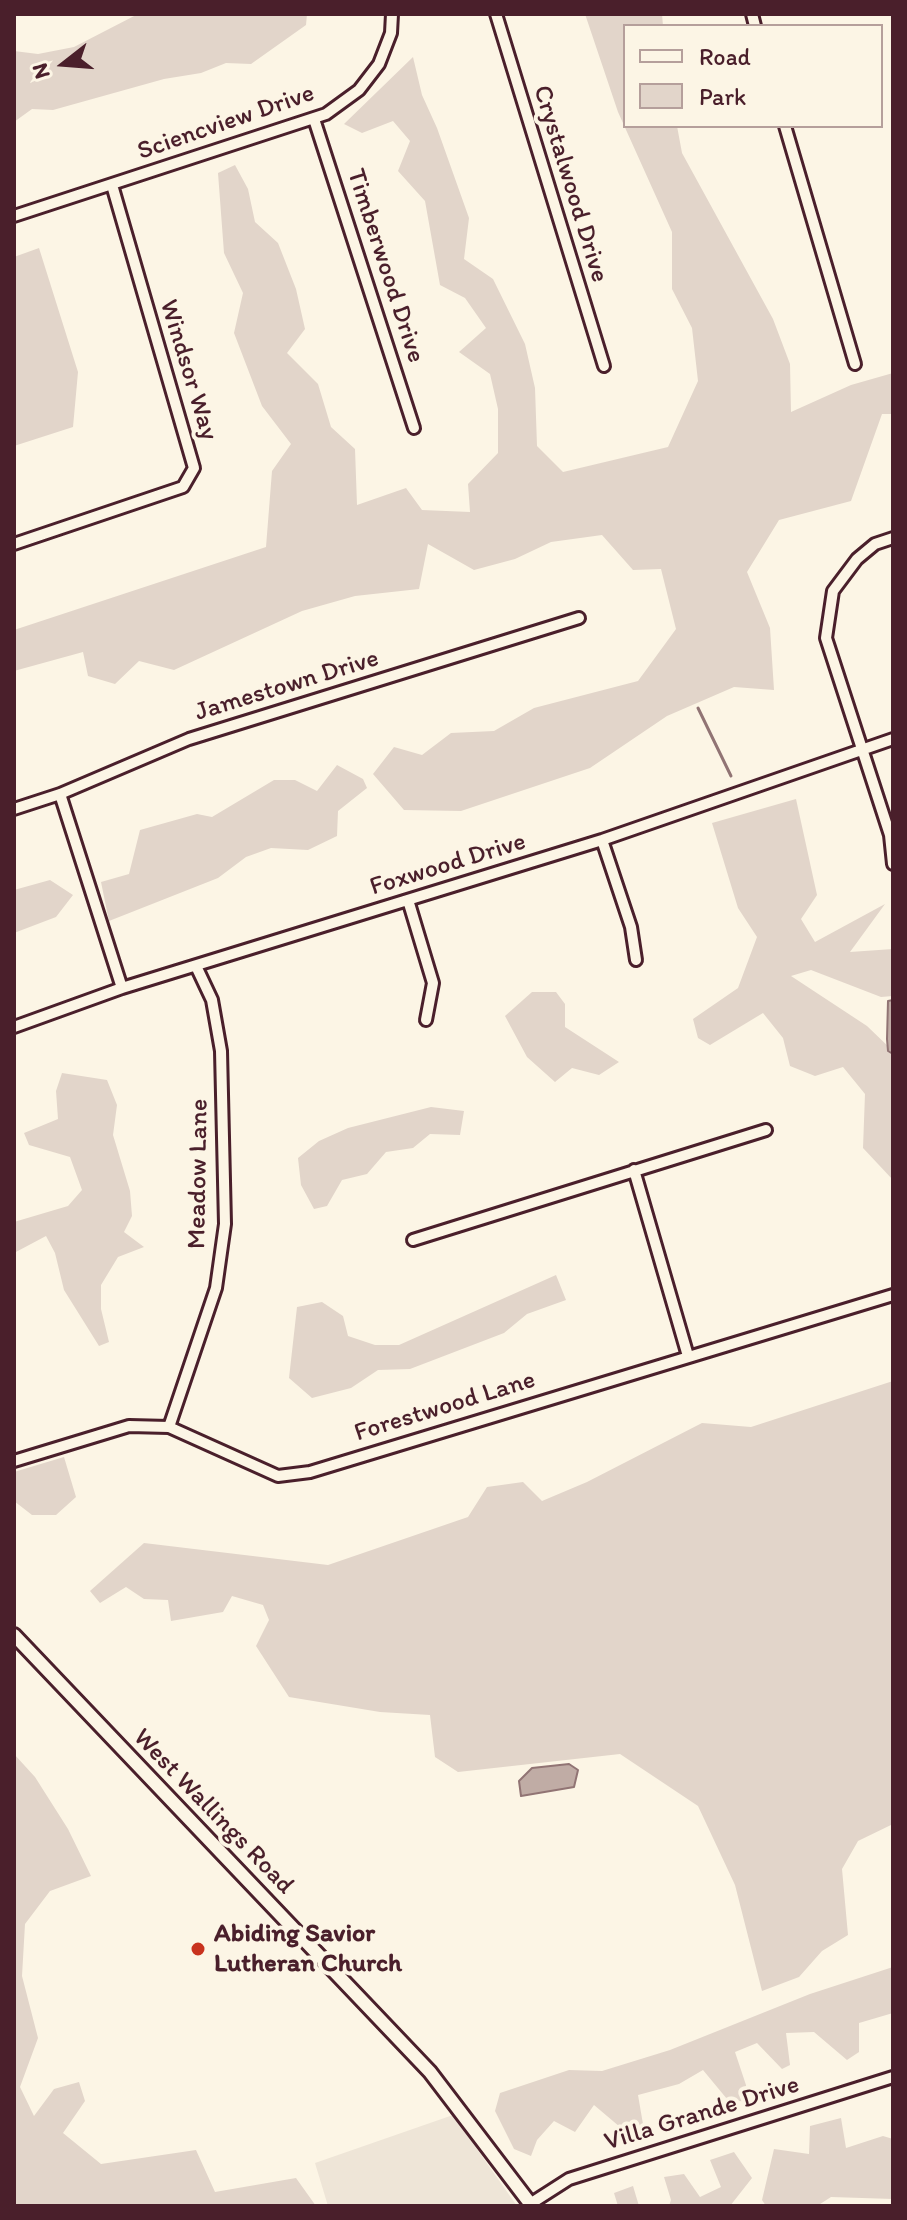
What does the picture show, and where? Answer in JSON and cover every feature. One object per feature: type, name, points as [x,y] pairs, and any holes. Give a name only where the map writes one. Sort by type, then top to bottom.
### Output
[{"type":"street","name":"Sciencview Drive","points":[[14,216],[314,119],[348,100],[379,64],[391,33],[392,14]]},
{"type":"street","name":"Crystalwood Drive","points":[[496,14],[604,366]]},
{"type":"street","name":"Timberwood Drive","points":[[314,119],[414,428]]},
{"type":"street","points":[[786,128],[855,364]]},
{"type":"street","name":"Windsor Way","points":[[14,544],[183,487],[194,468],[112,185]]},
{"type":"street","points":[[893,538],[875,544],[857,559],[833,591],[826,638],[890,835],[893,864]]},
{"type":"street","name":"Jamestown Drive","points":[[14,809],[60,794],[189,739],[579,618]]},
{"type":"street","name":"Foxwood Drive","points":[[14,1027],[122,988],[602,840],[893,739]]},
{"type":"street","points":[[60,794],[122,988]]},
{"type":"street","points":[[602,840],[631,927],[636,960]]},
{"type":"street","points":[[408,900],[433,983],[426,1020]]},
{"type":"street","name":"Meadow Lane","points":[[169,1427],[216,1288],[225,1224],[221,1051],[212,1000],[196,966]]},
{"type":"street","points":[[413,1240],[766,1130]]},
{"type":"street","points":[[634,1170],[688,1356]]},
{"type":"street","name":"Forestwood Lane","points":[[14,1461],[129,1426],[169,1427],[278,1476],[300,1474],[893,1295]]},
{"type":"street","name":"West Wallings Road","points":[[14,1635],[430,2072],[531,2205]]},
{"type":"street","name":"Villa Grande Drive","points":[[531,2205],[569,2179],[893,2077]]},
{"type":"shaded area","points":[[893,1000],[893,1054],[888,1051],[887,1039],[888,1001]]},
{"type":"shaded area","points":[[569,1764],[578,1770],[574,1787],[521,1796],[519,1781],[532,1768]]},
{"type":"shaded area","points":[[453,2115],[517,2206],[328,2206],[315,2163]]},
{"type":"green space","points":[[138,14],[307,14],[306,25],[251,64],[226,63],[201,73],[164,79],[53,110],[32,109],[14,122],[14,51],[38,54],[74,47]]},
{"type":"green space","points":[[585,14],[662,14],[663,24],[623,24],[623,123]]},
{"type":"green space","points":[[413,57],[422,95],[469,218],[464,259],[493,279],[525,344],[535,388],[537,446],[563,472],[668,447],[698,381],[692,328],[672,289],[672,232],[625,128],[677,128],[682,153],[773,319],[790,364],[791,412],[851,385],[893,373],[893,414],[882,414],[851,501],[779,520],[747,572],[770,628],[774,690],[734,687],[667,716],[590,768],[461,811],[404,810],[373,774],[394,747],[422,755],[451,733],[494,731],[534,708],[638,681],[676,629],[661,569],[633,570],[602,535],[551,542],[515,559],[474,570],[428,544],[419,589],[355,596],[302,611],[174,670],[139,661],[115,684],[88,676],[83,652],[14,671],[14,630],[266,547],[272,471],[291,444],[262,406],[234,333],[243,293],[224,253],[218,173],[235,165],[248,189],[255,222],[278,243],[296,289],[305,329],[287,353],[318,384],[331,427],[355,449],[357,505],[406,488],[422,510],[470,512],[468,484],[498,453],[498,409],[490,374],[459,352],[486,328],[465,298],[440,285],[425,201],[398,171],[410,141],[393,121],[362,133],[344,124]]},
{"type":"green space","points":[[39,248],[78,372],[73,427],[14,446],[14,257]]},
{"type":"green space","points":[[337,765],[363,779],[367,788],[338,811],[337,836],[308,850],[271,848],[246,857],[218,878],[109,921],[101,882],[129,874],[140,830],[197,814],[212,817],[274,780],[295,780],[317,791]]},
{"type":"green space","points":[[796,799],[817,895],[801,919],[815,942],[885,904],[850,952],[893,949],[893,996],[881,997],[811,970],[791,976],[867,1026],[893,1051],[893,1180],[863,1148],[865,1094],[843,1067],[815,1076],[790,1066],[783,1038],[763,1013],[710,1045],[698,1038],[693,1019],[738,988],[757,937],[738,908],[712,823]]},
{"type":"green space","points":[[50,880],[73,895],[56,917],[14,933],[14,890]]},
{"type":"green space","points":[[532,992],[556,992],[565,1004],[565,1027],[619,1062],[599,1075],[572,1068],[555,1082],[527,1057],[505,1016]]},
{"type":"green space","points":[[62,1073],[107,1080],[117,1105],[113,1135],[130,1191],[132,1216],[124,1232],[144,1247],[118,1257],[101,1285],[101,1309],[109,1342],[99,1346],[64,1290],[55,1253],[46,1236],[14,1253],[14,1222],[68,1206],[82,1190],[70,1157],[29,1145],[24,1133],[58,1119],[56,1091]]},
{"type":"green space","points":[[431,1107],[464,1111],[460,1135],[430,1134],[413,1148],[386,1152],[367,1174],[342,1180],[327,1206],[314,1209],[301,1185],[298,1158],[319,1141],[348,1128]]},
{"type":"green space","points":[[556,1275],[566,1300],[527,1314],[504,1333],[410,1369],[378,1370],[351,1388],[312,1398],[289,1378],[297,1307],[322,1302],[343,1316],[348,1336],[375,1345],[399,1345]]},
{"type":"green space","points":[[893,1381],[893,1824],[858,1841],[842,1869],[848,1935],[822,1951],[799,1977],[762,1991],[735,1885],[698,1806],[620,1754],[458,1772],[435,1757],[430,1715],[380,1712],[289,1697],[256,1646],[269,1620],[263,1605],[232,1596],[223,1612],[171,1621],[168,1600],[144,1599],[126,1587],[100,1603],[90,1591],[144,1543],[328,1565],[468,1517],[487,1487],[523,1482],[542,1501],[587,1482],[702,1423],[751,1427]]},
{"type":"green space","points":[[64,1457],[76,1497],[56,1515],[32,1515],[14,1501],[14,1472]]},
{"type":"green space","points":[[14,1754],[35,1777],[68,1829],[91,1876],[50,1891],[25,1924],[22,1976],[38,2038],[20,2087],[34,2116],[54,2089],[79,2082],[85,2101],[63,2133],[101,2164],[196,2150],[215,2192],[296,2178],[316,2206],[14,2206]]},
{"type":"green space","points":[[893,1967],[893,2013],[859,2023],[859,2052],[847,2060],[814,2032],[786,2033],[790,2065],[782,2069],[757,2043],[735,2052],[746,2085],[746,2102],[727,2099],[703,2070],[679,2084],[638,2095],[644,2130],[633,2138],[594,2105],[575,2132],[554,2121],[537,2140],[531,2156],[514,2149],[495,2111],[500,2093],[569,2070],[602,2071],[670,2050],[810,1994]]},
{"type":"green space","points":[[841,2118],[846,2148],[883,2136],[893,2139],[893,2199],[831,2197],[817,2206],[766,2206],[762,2200],[774,2149],[809,2154],[810,2126]]},
{"type":"green space","points":[[734,2152],[752,2178],[730,2206],[669,2206],[671,2200],[664,2177],[684,2174],[700,2197],[721,2187],[710,2160]]},
{"type":"green space","points":[[633,2186],[639,2206],[618,2206],[614,2193]]},
{"type":"waterway","points":[[698,708],[731,776]]},
{"type":"place","name":"Abiding Savior Lutheran Church","points":[[198,1949]]}]
